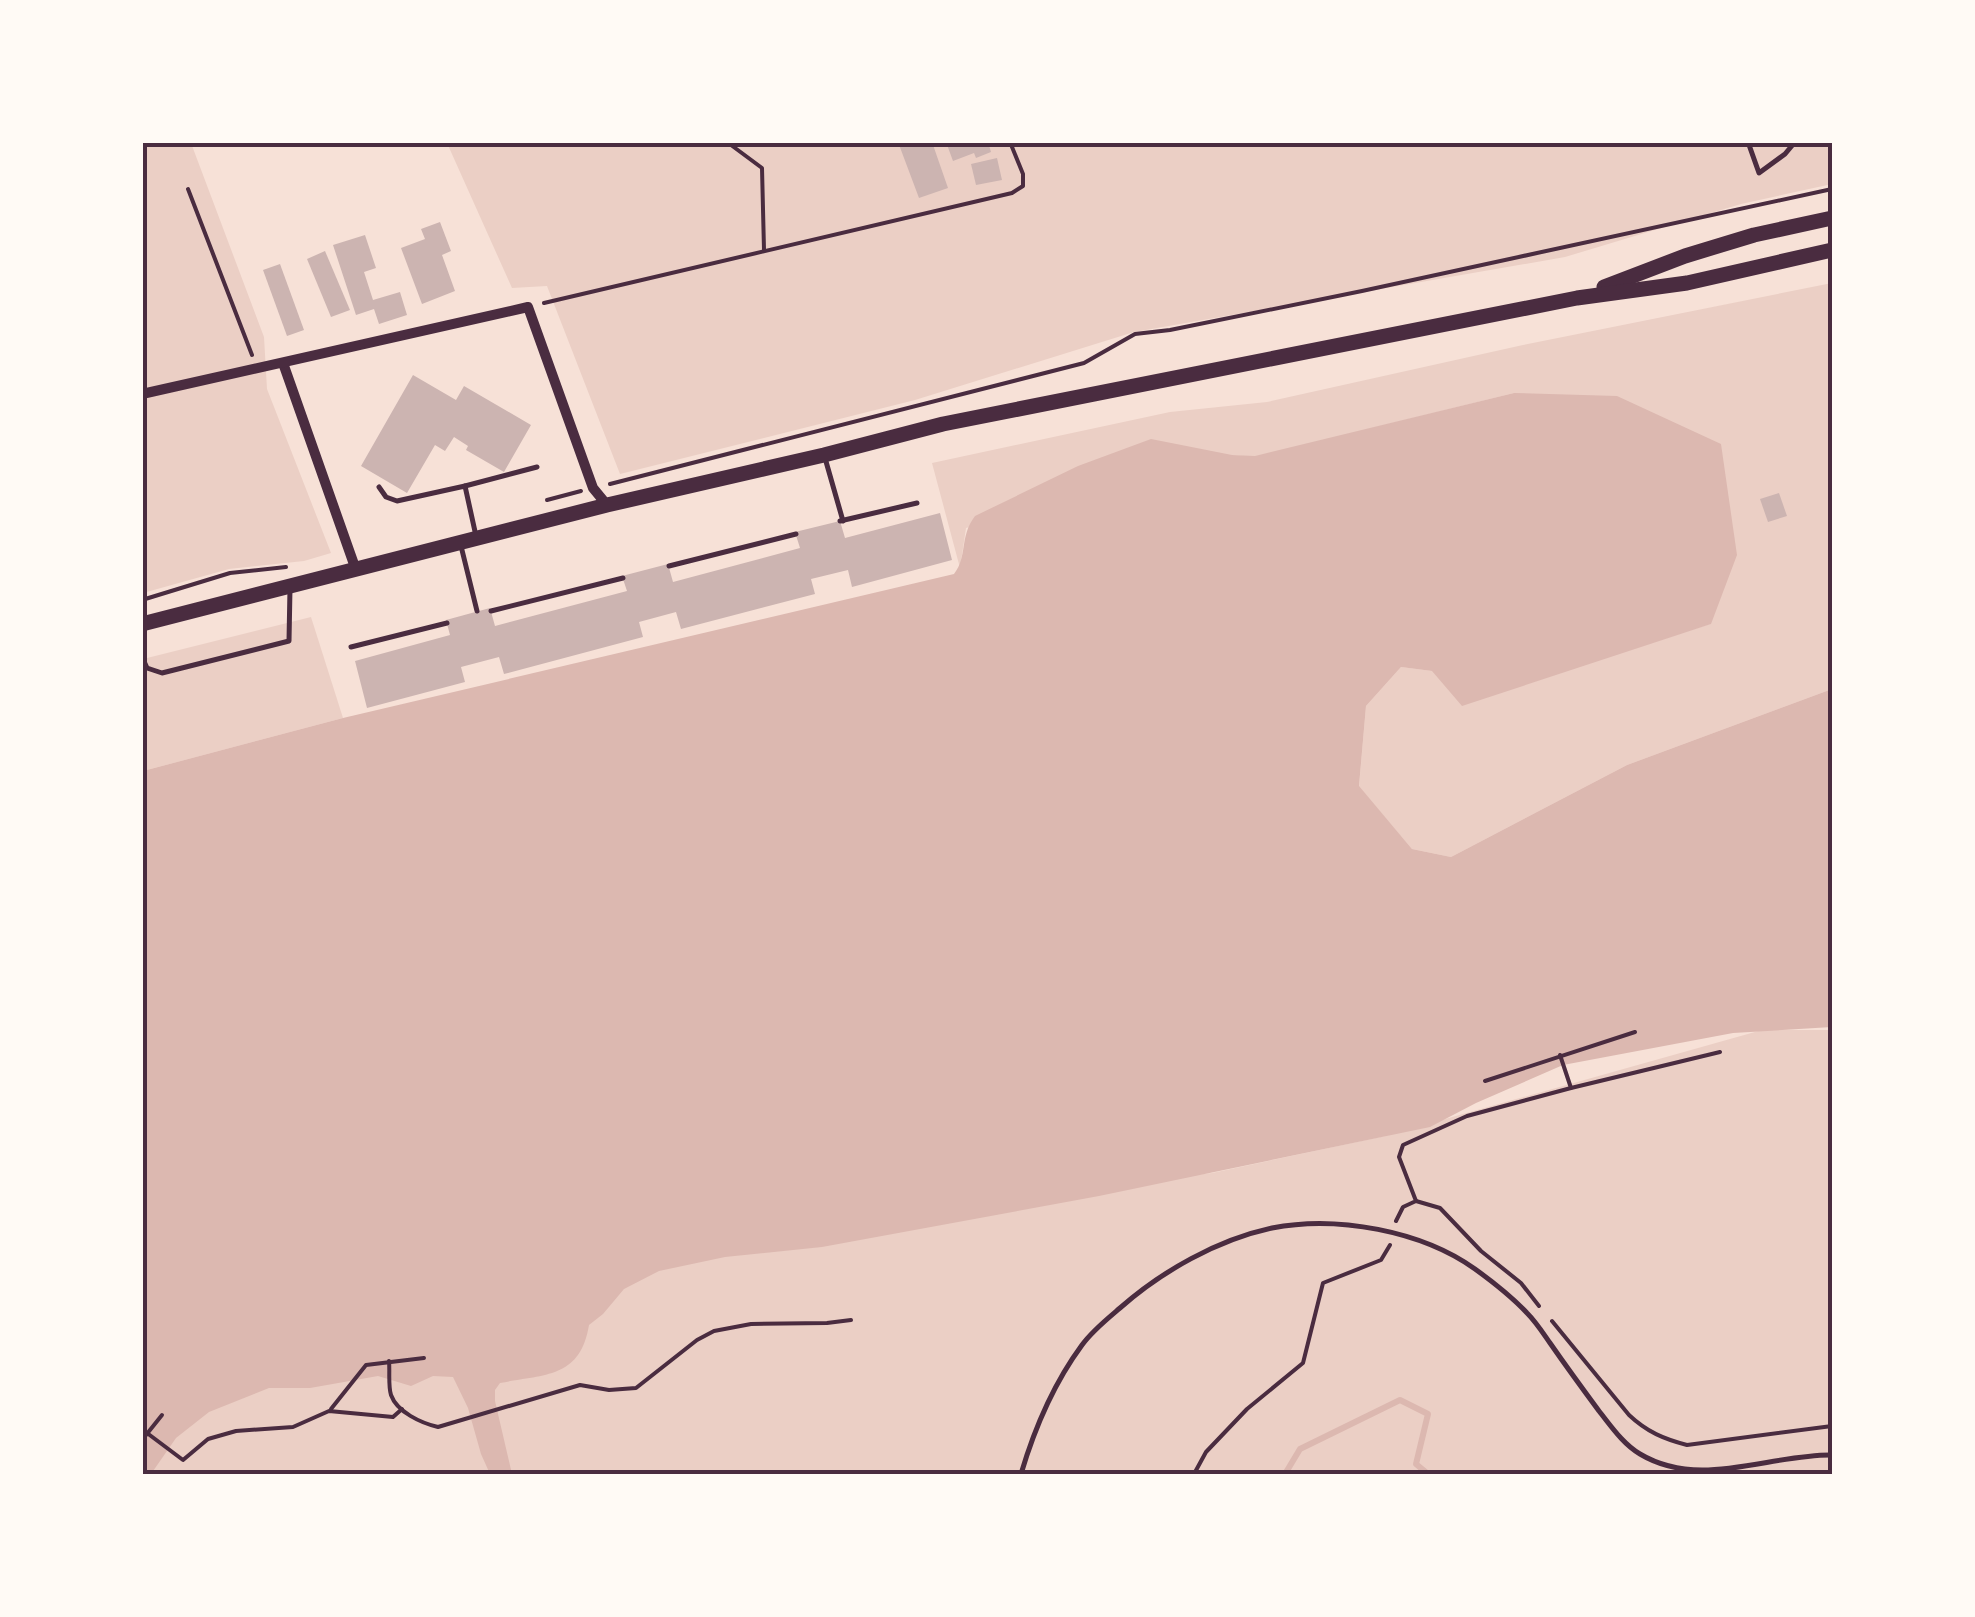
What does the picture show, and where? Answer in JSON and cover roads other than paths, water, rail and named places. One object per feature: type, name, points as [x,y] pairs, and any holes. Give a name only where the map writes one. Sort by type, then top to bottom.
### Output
[{"type":"main road","points":[[1577,298],[1754,235],[1832,218]]},
{"type":"main road","points":[[142,624],[943,424],[1577,298],[1688,282],[1832,250]]},
{"type":"street","points":[[142,394],[528,307],[594,488],[608,505]]},
{"type":"street","points":[[283,362],[356,570]]},
{"type":"lane","points":[[1748,142],[1759,174],[1795,142]]},
{"type":"lane","points":[[824,455],[842,521],[917,503]]},
{"type":"lane","points":[[379,488],[386,497],[396,500],[537,467]]},
{"type":"lane","points":[[465,486],[476,612]]},
{"type":"lane","points":[[669,566],[796,534]]},
{"type":"lane","points":[[491,611],[623,578]]},
{"type":"lane","points":[[142,657],[147,668],[162,673],[289,641],[290,587]]},
{"type":"lane","points":[[351,647],[447,623]]},
{"type":"lane","points":[[1021,1474],[1048,1402],[1083,1343],[1142,1288],[1228,1242],[1272,1228],[1311,1224],[1393,1232],[1472,1267],[1528,1314],[1618,1436],[1638,1453],[1664,1466],[1694,1471],[1726,1469],[1809,1455],[1832,1455]]},
{"type":"waterway","points":[[1285,1474],[1300,1449],[1400,1400],[1428,1414],[1416,1464],[1428,1474]]}]
